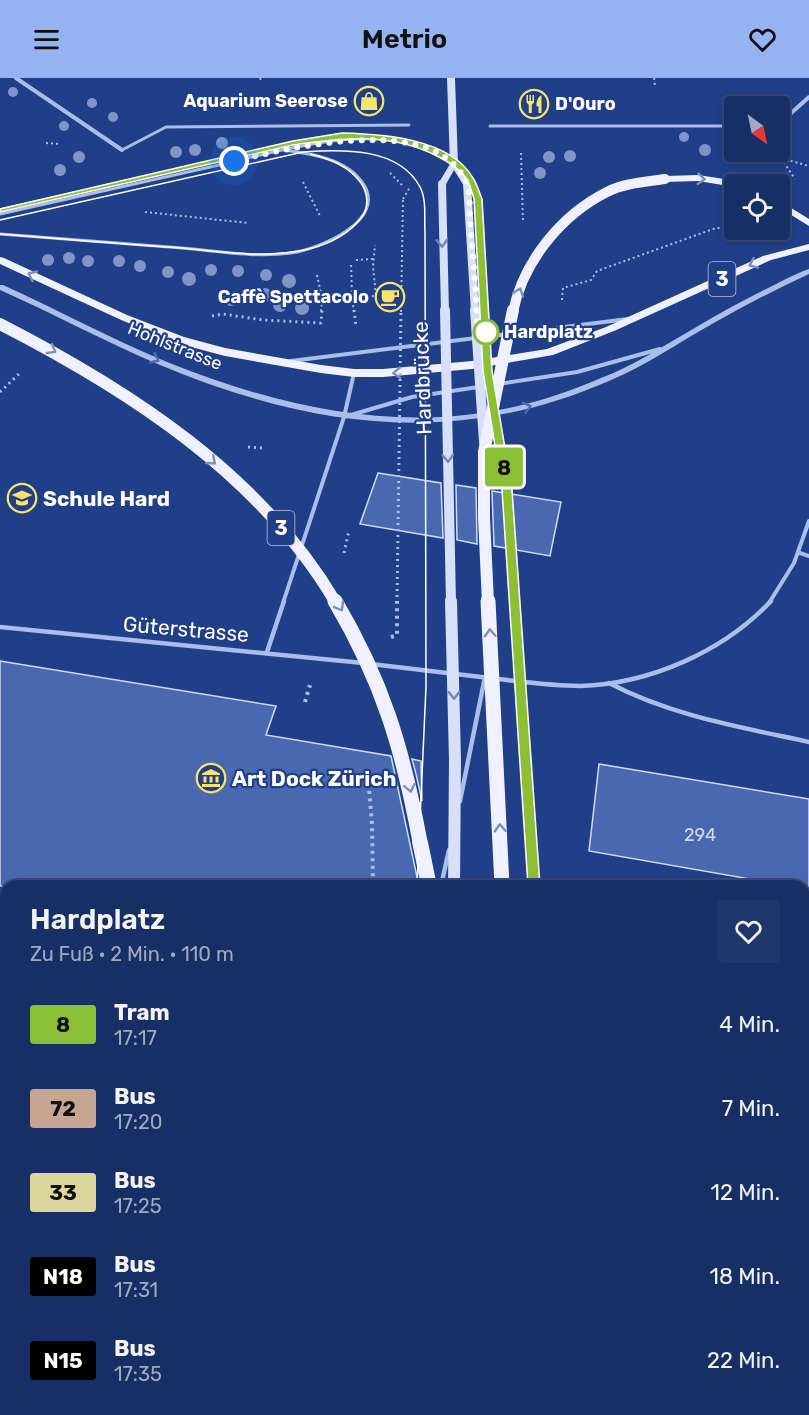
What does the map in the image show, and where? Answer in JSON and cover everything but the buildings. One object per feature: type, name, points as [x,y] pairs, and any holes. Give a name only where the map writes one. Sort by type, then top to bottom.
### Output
[{"type":"main road","points":[[452,78],[454,164],[467,184],[484,452],[484,517],[502,880]]},
{"type":"main road","name":"Hardbrücke","points":[[454,164],[442,184],[455,748],[454,880]]},
{"type":"main road","points":[[484,452],[514,305],[525,276],[539,252],[564,223],[597,197],[631,184],[665,179],[698,178],[724,182]]},
{"type":"main road","points":[[790,211],[809,223]]},
{"type":"main road","name":"Hohlstrasse","points":[[0,260],[123,317],[180,340],[225,352],[354,374],[411,372],[549,352],[637,317],[767,258],[809,247]]},
{"type":"main road","name":"3","points":[[0,324],[83,368],[162,422],[234,480],[299,548],[327,586],[356,635],[387,708],[407,769],[428,880]]},
{"type":"street","points":[[16,78],[122,150]]},
{"type":"street","points":[[790,114],[809,97]]},
{"type":"street","name":"Hohlstrasse","points":[[0,287],[203,379],[282,404],[344,417],[414,423],[470,418],[524,409],[604,381],[640,364],[757,296],[809,271]]},
{"type":"lane","points":[[122,150],[166,127],[409,126]]},
{"type":"lane","points":[[490,126],[724,126]]},
{"type":"lane","points":[[0,214],[284,150],[328,143],[389,141],[420,146],[454,164]]},
{"type":"lane","points":[[0,234],[268,254],[302,251],[338,238],[354,227],[365,214],[368,197],[363,183],[354,172],[331,159],[284,150]]},
{"type":"lane","name":"Hohlstrasse","points":[[283,362],[559,330],[637,317]]},
{"type":"lane","name":"Hohlstrasse","points":[[344,417],[412,397],[577,372],[670,347]]},
{"type":"lane","name":"Güterstrasse","points":[[0,627],[267,652],[344,417],[354,374]]},
{"type":"lane","points":[[267,652],[572,686],[609,683],[678,662],[720,643],[737,632],[770,602],[783,586],[800,553],[809,521]]},
{"type":"lane","points":[[800,553],[809,556]]},
{"type":"lane","points":[[442,880],[485,677]]},
{"type":"lane","points":[[609,683],[643,701],[669,709],[809,742]]},
{"type":"path","points":[[260,78],[262,82]]},
{"type":"path","points":[[654,78],[655,86]]},
{"type":"path","points":[[521,152],[523,225]]},
{"type":"path","points":[[784,162],[798,185]]},
{"type":"path","points":[[302,181],[329,232],[349,246],[353,312]]},
{"type":"path","points":[[388,638],[397,635],[403,199]]},
{"type":"path","points":[[137,211],[250,223]]},
{"type":"path","points":[[563,288],[591,280],[597,271],[716,228],[724,228]]},
{"type":"path","points":[[322,298],[376,296],[374,251]]},
{"type":"path","points":[[212,315],[223,314],[263,320],[321,323],[322,298],[316,272]]},
{"type":"path","points":[[0,392],[21,372]]},
{"type":"path","points":[[368,771],[373,880]]},
{"type":"tram line","name":"8","points":[[0,209],[293,143],[356,135],[381,136],[422,145],[459,165],[470,177],[478,199],[491,402],[507,490],[534,880]]},
{"type":"tram line","points":[[0,209],[276,146],[337,136],[367,135],[397,138],[426,146],[452,160],[464,173],[478,199],[488,371],[507,490],[534,880]]},
{"type":"tram line","points":[[0,220],[303,152],[368,153],[398,164],[411,174],[420,187],[424,198],[425,216],[426,687],[417,880]]},
{"type":"tram line","points":[[0,234],[245,254],[277,254],[309,249],[331,241],[357,223],[366,209],[367,200],[363,187],[351,172],[332,161],[311,154]]},
{"type":"place","name":"Aquarium Seerose","points":[[369,101]]},
{"type":"place","name":"D'Ouro","points":[[534,104]]},
{"type":"place","name":"Caffè Spettacolo","points":[[390,297]]},
{"type":"place","name":"Hardplatz","points":[[486,332]]},
{"type":"place","name":"Schule Hard","points":[[22,498]]},
{"type":"place","name":"Art Dock Zürich","points":[[211,778]]},
{"type":"route","points":[[234,161],[299,147],[362,140],[420,146],[454,164],[467,184],[477,325],[486,332]]}]
